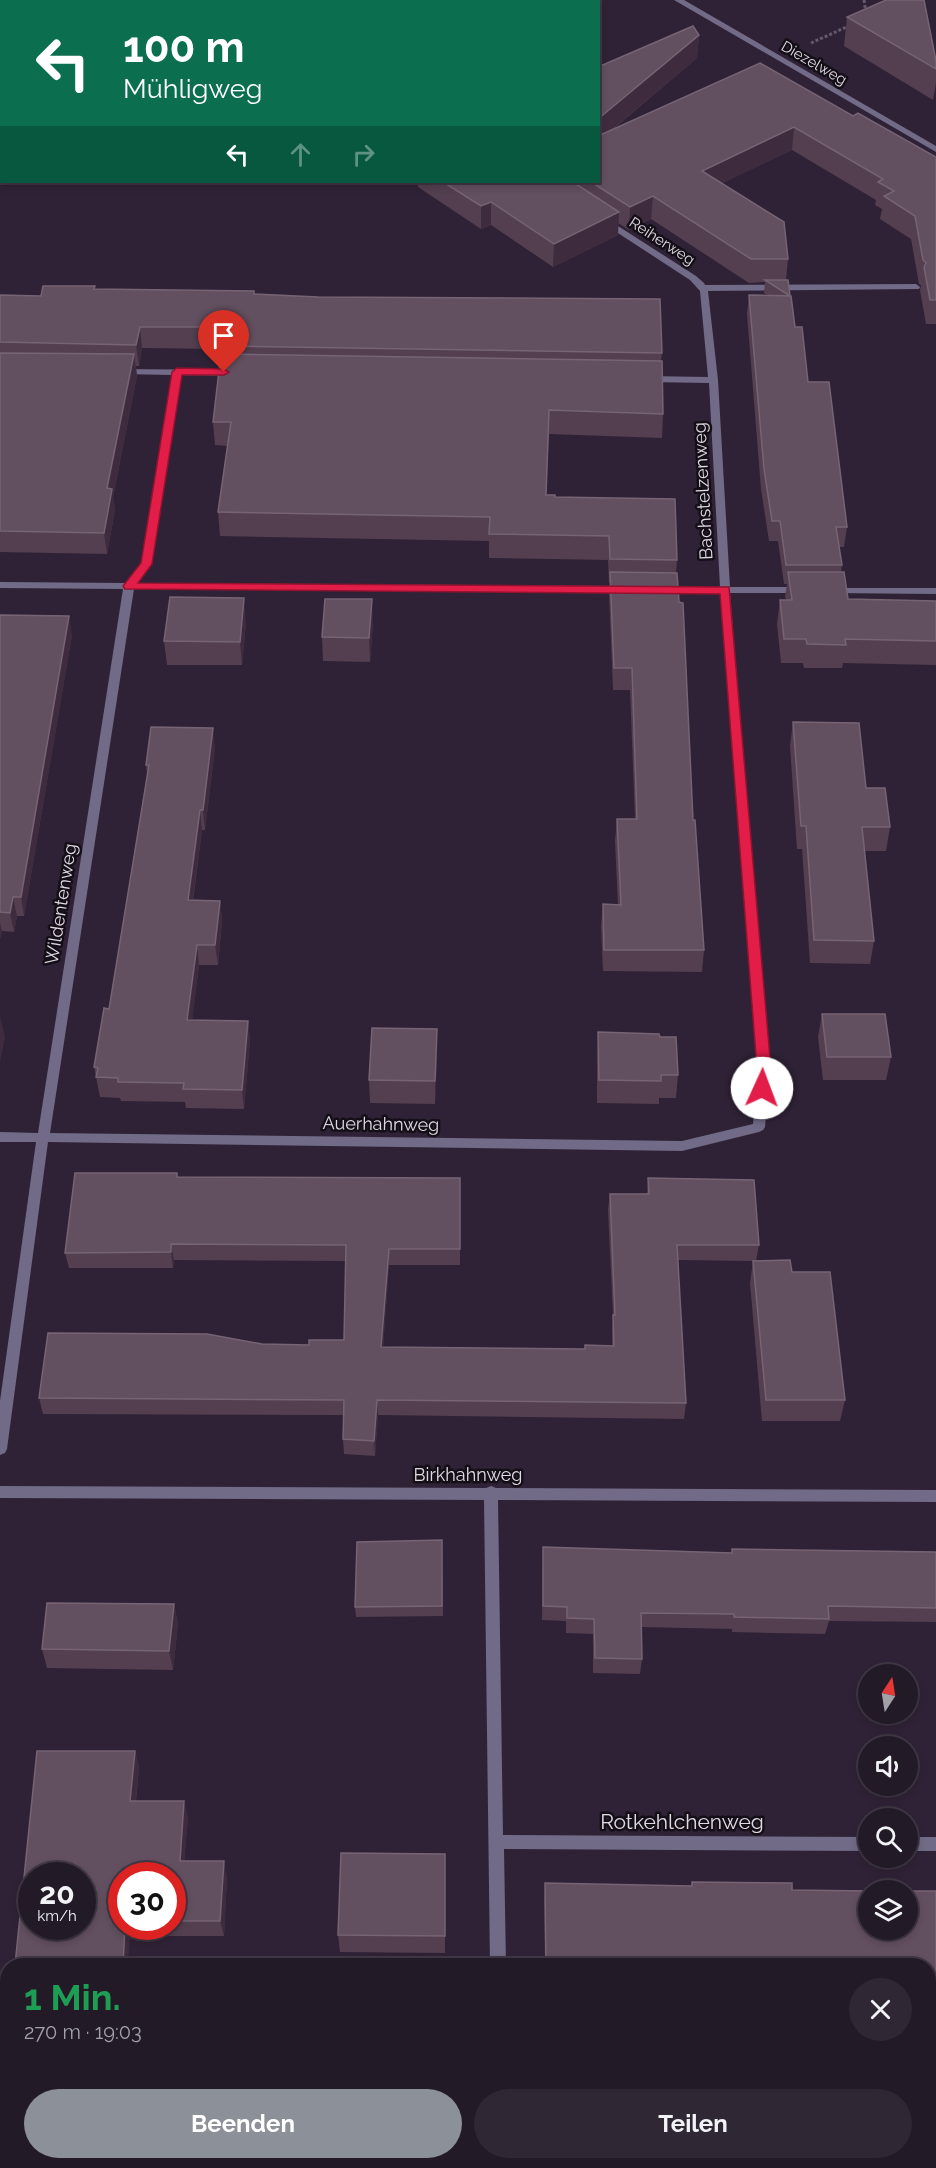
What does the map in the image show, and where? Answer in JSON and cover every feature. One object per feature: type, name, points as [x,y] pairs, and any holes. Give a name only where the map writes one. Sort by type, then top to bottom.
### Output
[{"type":"street","name":"Diezelweg","points":[[678,0],[936,149]]},
{"type":"street","name":"Reiherweg","points":[[595,214],[702,286]]},
{"type":"street","points":[[702,286],[916,287]]},
{"type":"street","name":"Bachstelzenweg","points":[[702,286],[712,380],[725,590],[764,1069],[759,1127]]},
{"type":"street","points":[[106,370],[249,373]]},
{"type":"street","name":"Wildentenweg","points":[[0,1449],[43,1137],[129,586],[146,564],[177,372]]},
{"type":"street","points":[[641,379],[712,380]]},
{"type":"street","points":[[0,585],[642,590]]},
{"type":"street","points":[[653,590],[807,591]]},
{"type":"street","points":[[819,591],[936,591]]},
{"type":"street","name":"Auerhahnweg","points":[[0,1137],[682,1146],[759,1127]]},
{"type":"street","name":"Birkhahnweg","points":[[0,1492],[491,1492],[936,1496]]},
{"type":"street","points":[[491,1492],[498,1958]]},
{"type":"street","name":"Rotkehlchenweg","points":[[496,1842],[858,1844]]},
{"type":"street","points":[[918,1844],[936,1844]]},
{"type":"path","points":[[864,0],[867,18]]},
{"type":"path","points":[[777,57],[857,22]]},
{"type":"building","points":[[886,0],[924,0],[936,69],[847,17]]},
{"type":"building","points":[[693,26],[699,35],[600,117],[600,66]]},
{"type":"building","points":[[760,63],[853,116],[858,113],[936,157],[936,300],[930,300],[924,267],[926,263],[923,260],[915,216],[884,196],[894,191],[878,182],[883,179],[794,127],[702,171],[784,222],[788,259],[751,259],[653,196],[630,207],[593,183],[600,183],[600,135]]},
{"type":"building","points":[[445,183],[575,183],[619,212],[554,244],[491,202],[481,206]]},
{"type":"building","points":[[765,280],[788,280],[790,296]]},
{"type":"building","points":[[43,286],[254,291],[254,294],[318,297],[660,299],[662,353],[223,346],[225,327],[140,327],[136,345],[0,342],[0,295],[41,296]]},
{"type":"building","points":[[749,295],[791,296],[795,327],[802,327],[808,382],[829,382],[847,527],[836,527],[842,565],[786,565],[780,521],[772,521],[764,469]]},
{"type":"building","points":[[0,353],[134,354],[107,488],[112,489],[104,533],[0,531]]},
{"type":"building","points":[[221,354],[662,361],[663,414],[549,410],[546,495],[675,499],[677,560],[610,559],[609,536],[489,534],[490,517],[218,512],[231,422],[213,422]]},
{"type":"building","points":[[610,572],[677,573],[679,602],[683,603],[693,820],[695,820],[704,950],[604,950],[603,904],[621,905],[617,819],[637,819],[632,668],[614,668]]},
{"type":"building","points":[[788,572],[844,572],[848,599],[936,601],[936,641],[845,639],[846,645],[807,644],[806,639],[784,639],[780,600],[792,600]]},
{"type":"building","points":[[170,597],[244,598],[240,642],[164,641]]},
{"type":"building","points":[[325,599],[372,599],[369,638],[322,637]]},
{"type":"building","points":[[0,615],[69,616],[21,897],[13,897],[10,913],[0,912]]},
{"type":"building","points":[[793,722],[859,723],[866,788],[885,788],[890,827],[862,827],[874,941],[814,940],[806,826],[801,826]]},
{"type":"building","points":[[151,727],[213,728],[203,810],[200,810],[188,900],[220,901],[215,945],[197,945],[187,1020],[248,1021],[242,1090],[183,1089],[184,1083],[118,1082],[118,1078],[96,1077],[98,1068],[94,1067],[104,1008],[109,1009],[149,765],[146,765]]},
{"type":"building","points":[[822,1014],[885,1014],[891,1057],[827,1057]]},
{"type":"building","points":[[372,1028],[437,1029],[435,1081],[369,1080]]},
{"type":"building","points":[[598,1032],[659,1034],[660,1037],[676,1037],[678,1075],[661,1075],[661,1081],[599,1080]]},
{"type":"building","points":[[75,1173],[177,1173],[177,1177],[460,1178],[460,1249],[389,1249],[381,1347],[585,1349],[585,1345],[614,1346],[613,1315],[615,1315],[610,1194],[649,1194],[648,1178],[754,1180],[759,1245],[677,1245],[686,1403],[377,1400],[374,1441],[343,1439],[344,1400],[39,1398],[48,1333],[207,1334],[262,1344],[309,1345],[309,1340],[344,1340],[346,1245],[171,1244],[171,1252],[65,1253]]},
{"type":"building","points":[[790,1260],[792,1272],[830,1272],[845,1400],[766,1400],[753,1261]]},
{"type":"building","points":[[442,1540],[442,1606],[355,1607],[357,1542]]},
{"type":"building","points":[[543,1547],[732,1553],[732,1549],[936,1552],[936,1608],[828,1606],[829,1619],[734,1617],[734,1614],[641,1613],[642,1659],[595,1658],[594,1619],[567,1618],[567,1607],[543,1606]]},
{"type":"building","points":[[47,1603],[174,1604],[169,1651],[42,1649]]},
{"type":"building","points":[[37,1751],[135,1751],[130,1801],[184,1801],[180,1861],[224,1861],[220,1921],[186,1921],[186,1862],[108,1862],[108,1940],[124,1940],[123,1958],[16,1958],[18,1936],[18,1940],[96,1940],[96,1862],[26,1862]]},
{"type":"building","points":[[341,1853],[445,1854],[445,1936],[338,1935]]},
{"type":"building","points":[[692,1882],[792,1883],[792,1890],[858,1891],[858,1940],[918,1940],[918,1891],[936,1891],[936,1958],[546,1958],[545,1883],[692,1886]]},
{"type":"route","points":[[224,372],[177,372],[146,564],[129,586],[725,590],[764,1069],[762,1088]]}]
